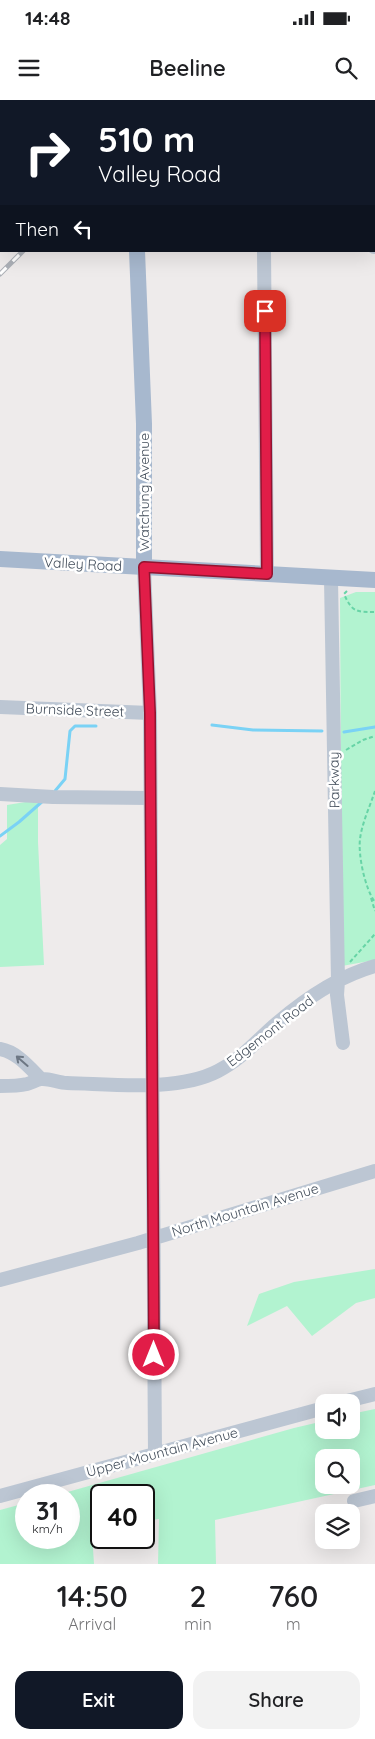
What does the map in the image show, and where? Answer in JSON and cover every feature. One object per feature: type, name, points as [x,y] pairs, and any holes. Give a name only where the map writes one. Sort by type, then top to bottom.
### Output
[{"type":"main road","name":"Watchung Avenue","points":[[138,252],[144,424],[144,567]]},
{"type":"main road","name":"Valley Road","points":[[0,559],[375,580]]},
{"type":"street","points":[[264,252],[267,574]]},
{"type":"street","name":"Watchung Avenue","points":[[144,567],[150,713],[155,1453]]},
{"type":"street","name":"Parkway","points":[[331,578],[337,994],[343,1043]]},
{"type":"street","name":"Burnside Street","points":[[0,707],[150,713]]},
{"type":"street","points":[[0,794],[49,797],[150,798]]},
{"type":"street","name":"Edgemont Road","points":[[0,1086],[26,1084],[42,1079],[64,1083],[153,1085],[183,1082],[217,1072],[244,1054],[295,1009],[338,981],[375,966]]},
{"type":"street","points":[[0,1049],[20,1058],[42,1079]]},
{"type":"street","name":"North Mountain Avenue","points":[[0,1280],[154,1238],[375,1171]]},
{"type":"street","points":[[360,1398],[375,1394]]},
{"type":"street","name":"Upper Mountain Avenue","points":[[0,1496],[315,1410]]},
{"type":"street","points":[[354,1502],[375,1496]]},
{"type":"path","points":[[344,594],[354,610],[359,613],[375,612]]},
{"type":"path","points":[[334,752],[344,751],[375,736]]},
{"type":"path","points":[[375,791],[360,840],[363,874],[375,911]]},
{"type":"path","points":[[370,895],[375,902]]},
{"type":"path","points":[[349,964],[375,934]]},
{"type":"green space","points":[[356,592],[375,592],[375,960],[342,966],[340,598]]},
{"type":"green space","points":[[38,800],[38,842],[44,965],[0,967],[0,845],[7,839],[7,805]]},
{"type":"green space","points":[[375,1269],[375,1298],[356,1303],[312,1336],[287,1306],[247,1326],[259,1294],[294,1282]]},
{"type":"green space","points":[[375,1409],[375,1485],[360,1488],[360,1449],[315,1449],[315,1494],[334,1494],[215,1520],[216,1564],[158,1564],[159,1519],[155,1520],[155,1484],[96,1484],[315,1423],[315,1439],[360,1439],[360,1412]]},
{"type":"green space","points":[[90,1486],[90,1549],[93,1549],[94,1564],[0,1564],[0,1510],[15,1506],[15,1549],[80,1549],[80,1488]]},
{"type":"waterway","points":[[212,725],[253,730],[322,731]]},
{"type":"waterway","points":[[55,791],[65,779],[70,731],[75,726],[96,726]]},
{"type":"waterway","points":[[344,732],[375,727]]},
{"type":"waterway","points":[[0,836],[44,800]]},
{"type":"railway","points":[[0,274],[22,252]]},
{"type":"route","points":[[154,1355],[150,713],[144,567],[267,574],[265,311]]}]
